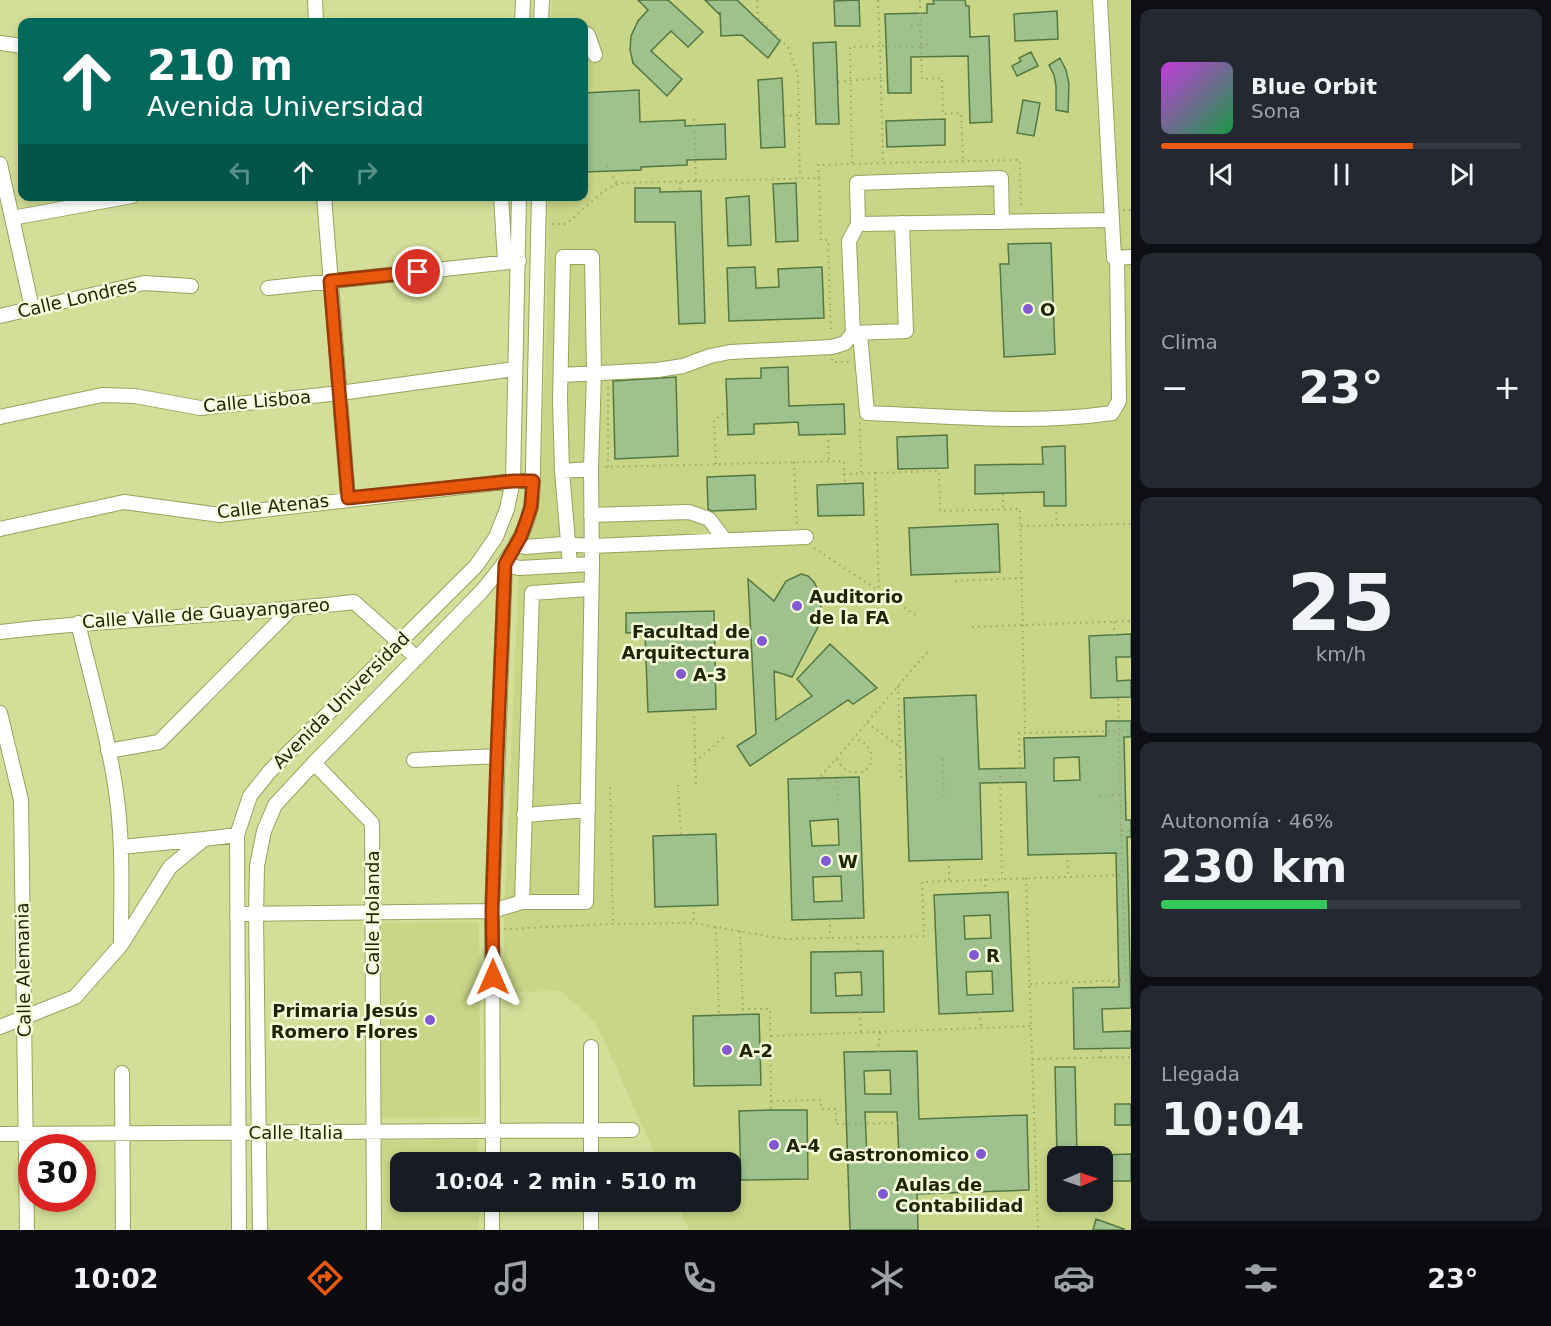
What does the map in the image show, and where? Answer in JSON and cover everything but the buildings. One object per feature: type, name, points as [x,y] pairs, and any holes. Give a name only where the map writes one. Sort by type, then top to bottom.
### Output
[{"type":"street","points":[[315,0],[316,18]]},
{"type":"street","points":[[522,0],[522,18]]},
{"type":"street","points":[[541,18],[542,0]]},
{"type":"street","points":[[1002,222],[1001,178],[857,183],[858,224],[849,241],[856,333],[867,413],[1042,419],[1075,418],[1112,413],[1119,400],[1124,258],[1114,258],[1100,0]]},
{"type":"street","points":[[588,35],[595,55]]},
{"type":"street","points":[[0,42],[18,45]]},
{"type":"street","points":[[0,164],[32,308]]},
{"type":"street","points":[[12,218],[90,201]]},
{"type":"street","points":[[324,201],[348,498]]},
{"type":"street","name":"Avenida Universidad","points":[[502,201],[512,262]]},
{"type":"street","name":"Avenida Universidad","points":[[239,1230],[237,835],[250,796],[270,771],[399,640],[476,566],[496,537],[507,509],[513,481],[515,369],[512,262],[518,201]]},
{"type":"street","name":"Avenida Universidad","points":[[260,1230],[256,914],[257,866],[264,831],[275,805],[481,592],[505,564],[517,542],[531,507],[533,481],[539,201]]},
{"type":"street","points":[[858,224],[1112,220]]},
{"type":"street","points":[[561,375],[657,370],[683,366],[710,356],[730,352],[832,347],[845,343],[856,333],[906,331],[902,223]]},
{"type":"street","points":[[237,914],[492,911],[522,902],[586,902],[591,515],[601,372],[592,257],[538,254]]},
{"type":"street","points":[[563,257],[560,400],[562,471],[570,565]]},
{"type":"street","points":[[268,288],[512,262]]},
{"type":"street","name":"Calle Londres","points":[[0,316],[144,283],[191,286]]},
{"type":"street","name":"Calle Lisboa","points":[[0,417],[102,395],[135,396],[200,408],[340,393],[515,369]]},
{"type":"street","points":[[562,471],[596,468]]},
{"type":"street","name":"Calle Atenas","points":[[0,529],[124,502],[220,514],[348,498],[513,481],[533,481]]},
{"type":"street","points":[[591,515],[689,512],[710,519],[725,540]]},
{"type":"street","points":[[517,542],[525,547],[568,544],[592,546],[802,537]]},
{"type":"street","points":[[493,1152],[492,911],[505,564],[519,568],[592,564]]},
{"type":"street","points":[[522,902],[532,593],[590,589]]},
{"type":"street","name":"Calle Valle de Guayangareo","points":[[0,632],[78,622],[291,609],[354,602],[417,658]]},
{"type":"street","points":[[108,751],[159,742],[291,609]]},
{"type":"street","points":[[78,622],[108,751],[117,804],[121,847],[121,945]]},
{"type":"street","name":"Calle Alemania","points":[[0,713],[21,800],[25,1134]]},
{"type":"street","points":[[414,760],[497,756]]},
{"type":"street","name":"Calle Holanda","points":[[314,763],[372,823],[374,1230]]},
{"type":"street","points":[[524,815],[588,810]]},
{"type":"street","points":[[121,847],[237,835]]},
{"type":"street","points":[[0,1027],[75,997],[121,945],[170,867],[204,839]]},
{"type":"street","points":[[591,1047],[591,1152]]},
{"type":"street","points":[[122,1073],[123,1230]]},
{"type":"street","name":"Calle Italia","points":[[25,1134],[632,1130]]},
{"type":"street","name":"Calle Italia","points":[[0,1134],[18,1134]]},
{"type":"street","name":"Calle Alemania","points":[[27,1212],[27,1230]]},
{"type":"street","points":[[492,1212],[492,1230]]},
{"type":"street","points":[[591,1212],[591,1230]]},
{"type":"path","points":[[757,0],[758,18],[788,47],[798,75],[800,178]]},
{"type":"path","points":[[878,0],[883,163]]},
{"type":"path","points":[[920,0],[922,79],[942,78],[943,114],[961,113],[963,161]]},
{"type":"path","points":[[911,25],[920,25]]},
{"type":"path","points":[[852,164],[850,46],[921,46],[928,44]]},
{"type":"path","points":[[838,82],[887,76]]},
{"type":"path","points":[[784,116],[799,115]]},
{"type":"path","points":[[694,119],[696,181]]},
{"type":"path","points":[[858,361],[832,362],[828,240],[821,240],[818,165],[1020,160],[1021,222]]},
{"type":"path","points":[[607,166],[617,184]]},
{"type":"path","points":[[539,225],[566,224],[605,190],[617,184],[819,178]]},
{"type":"path","points":[[680,182],[680,192]]},
{"type":"path","points":[[601,372],[608,467]]},
{"type":"path","points":[[716,464],[714,420],[727,411]]},
{"type":"path","points":[[860,417],[861,473]]},
{"type":"path","points":[[828,434],[829,461]]},
{"type":"path","points":[[596,468],[844,461],[845,484]]},
{"type":"path","points":[[795,462],[802,537],[917,616]]},
{"type":"path","points":[[844,474],[939,471],[940,511],[1020,509],[1025,732]]},
{"type":"path","points":[[875,473],[879,592]]},
{"type":"path","points":[[1003,494],[1003,509]]},
{"type":"path","points":[[1056,506],[1057,525]]},
{"type":"path","points":[[1021,526],[1131,524]]},
{"type":"path","points":[[954,581],[1022,578]]},
{"type":"path","points":[[972,627],[1131,621]]},
{"type":"path","points":[[1114,622],[1114,635]]},
{"type":"path","points":[[817,781],[928,651]]},
{"type":"path","points":[[898,686],[901,779]]},
{"type":"path","points":[[1118,697],[1126,980]]},
{"type":"path","points":[[694,710],[696,785]]},
{"type":"path","points":[[867,723],[900,747]]},
{"type":"path","points":[[1020,776],[1018,733],[1131,730]]},
{"type":"path","points":[[695,762],[726,735]]},
{"type":"path","points":[[837,758],[843,769],[851,773],[864,772],[870,766],[872,755],[867,745],[855,738]]},
{"type":"path","points":[[943,759],[944,797]]},
{"type":"path","points":[[1000,776],[1002,879]]},
{"type":"path","points":[[837,781],[838,804]]},
{"type":"path","points":[[678,785],[681,835]]},
{"type":"path","points":[[610,787],[613,924]]},
{"type":"path","points":[[1100,796],[1120,795]]},
{"type":"path","points":[[1121,831],[1131,831]]},
{"type":"path","points":[[1067,854],[1068,876]]},
{"type":"path","points":[[949,860],[950,881]]},
{"type":"path","points":[[501,930],[613,924],[694,923],[783,939],[924,936],[922,882],[1122,875]]},
{"type":"path","points":[[1026,878],[1038,1230]]},
{"type":"path","points":[[985,879],[986,893]]},
{"type":"path","points":[[693,906],[694,923]]},
{"type":"path","points":[[830,919],[830,938]]},
{"type":"path","points":[[716,927],[719,1015]]},
{"type":"path","points":[[740,931],[742,1014]]},
{"type":"path","points":[[857,938],[858,951]]},
{"type":"path","points":[[1029,984],[1131,980]]},
{"type":"path","points":[[1113,981],[1114,987]]},
{"type":"path","points":[[742,1009],[770,1009],[771,1110]]},
{"type":"path","points":[[860,1012],[861,1033]]},
{"type":"path","points":[[980,1012],[981,1028]]},
{"type":"path","points":[[771,1036],[1031,1026]]},
{"type":"path","points":[[878,1052],[880,1032]]},
{"type":"path","points":[[1101,1048],[1101,1058]]},
{"type":"path","points":[[1032,1059],[1131,1057]]},
{"type":"path","points":[[771,1101],[821,1100],[821,1109],[836,1109],[836,1124],[901,1123]]},
{"type":"shaded area","points":[[552,0],[1131,0],[1131,1230],[689,1230],[681,1212],[741,1212],[741,1152],[654,1152],[596,1023],[561,991],[504,992],[504,923],[519,568],[539,504],[547,316],[548,201],[588,201],[588,18],[551,18]]},
{"type":"shaded area","name":"Primaria Jesús Romero Flores","points":[[479,922],[480,1117],[380,1118],[379,923]]},
{"type":"shaded area","points":[[478,1140],[479,1152],[390,1152],[390,1212],[479,1212],[479,1230],[383,1230],[382,1141]]},
{"type":"place","name":"O","points":[[1028,309]]},
{"type":"place","name":"Auditorio de la FA","points":[[797,606]]},
{"type":"place","name":"Facultad de Arquitectura","points":[[762,641]]},
{"type":"place","name":"A-3","points":[[681,674]]},
{"type":"place","name":"W","points":[[826,861]]},
{"type":"place","name":"R","points":[[974,955]]},
{"type":"place","name":"Primaria Jesús Romero Flores","points":[[430,1020]]},
{"type":"place","name":"A-2","points":[[727,1050]]},
{"type":"place","name":"A-4","points":[[774,1145]]},
{"type":"place","name":"Gastronomico","points":[[981,1154]]},
{"type":"place","name":"Aulas de Contabilidad","points":[[883,1194]]},
{"type":"route","points":[[418,272],[330,281],[348,498],[513,481],[533,481],[531,507],[526,522],[505,564],[492,911],[493,977]]}]
